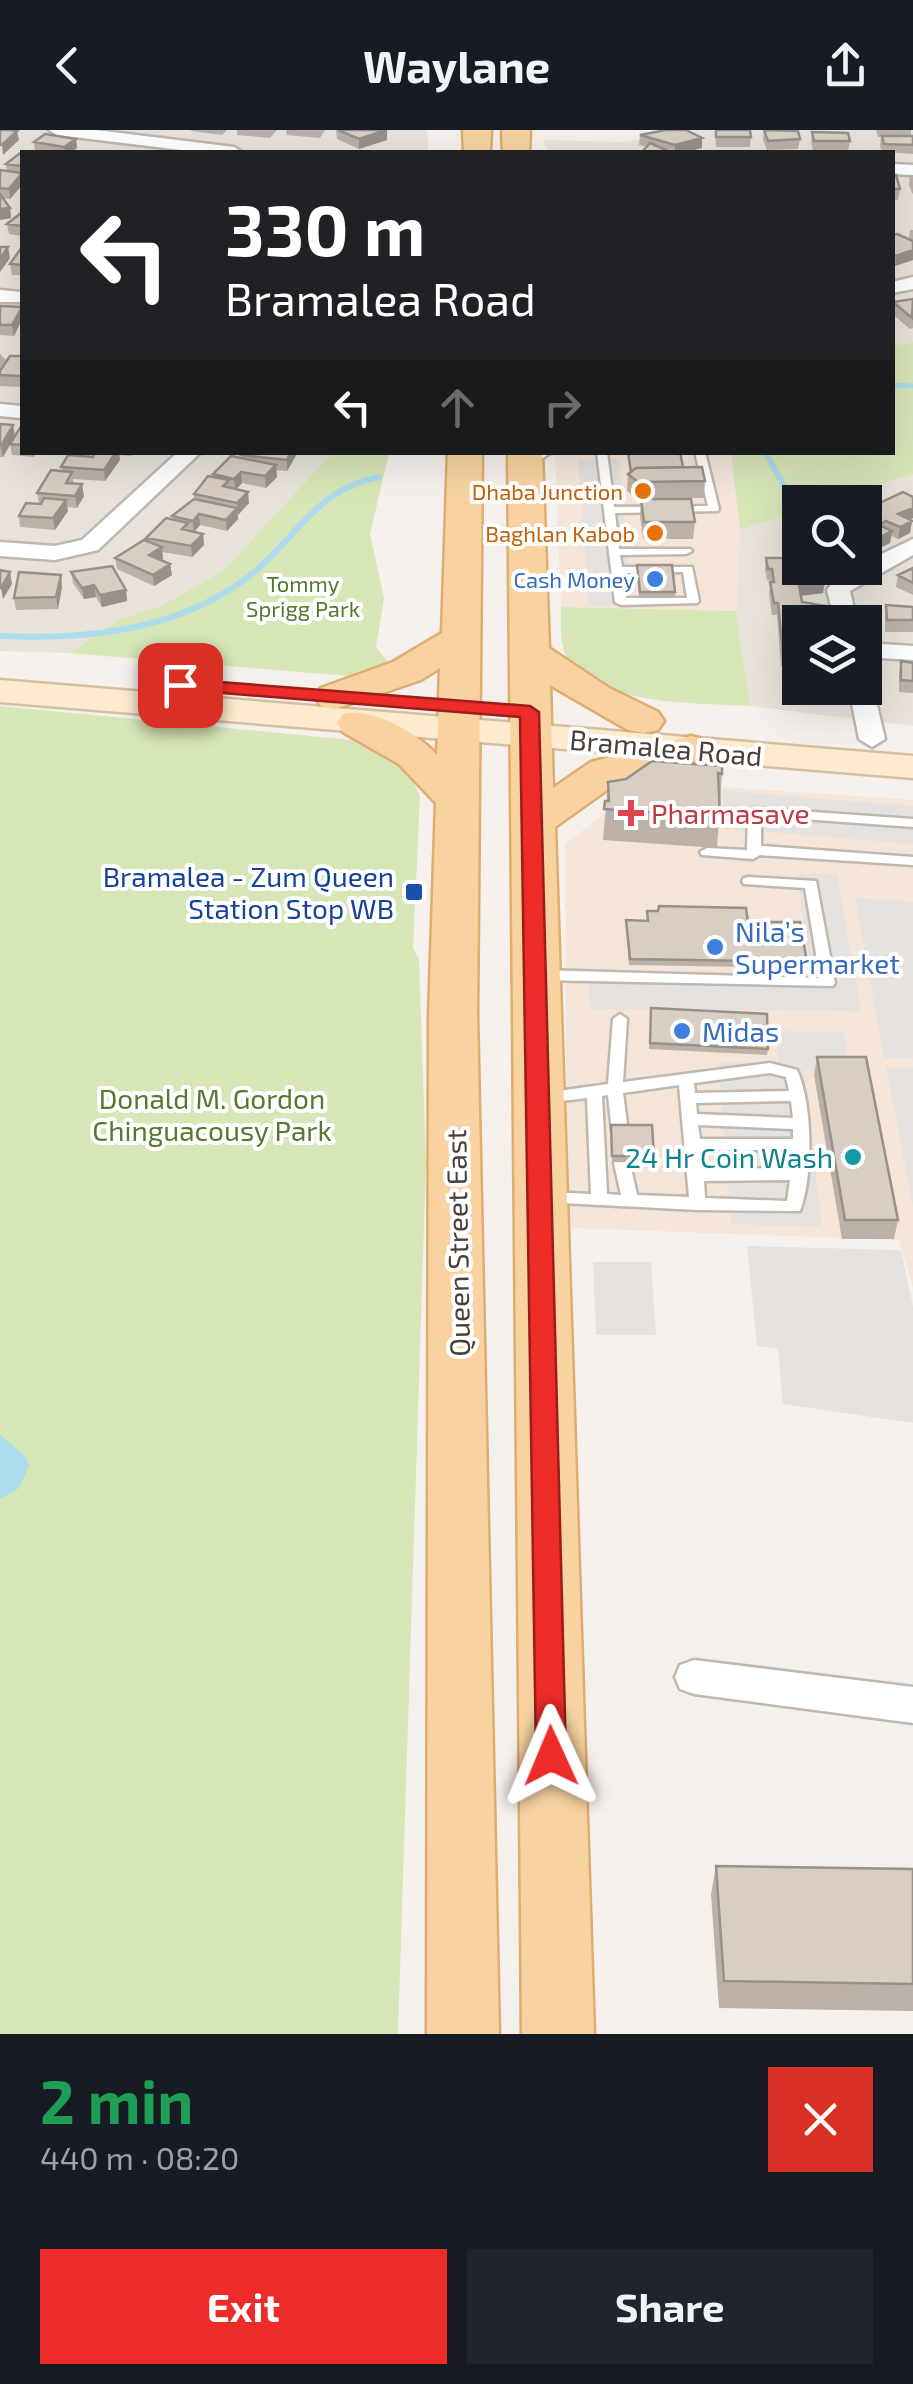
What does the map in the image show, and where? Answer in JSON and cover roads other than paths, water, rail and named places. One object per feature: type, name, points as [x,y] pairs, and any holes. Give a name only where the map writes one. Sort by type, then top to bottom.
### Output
[{"type":"main road","name":"Queen Street East","points":[[463,2034],[453,1014],[465,455]]},
{"type":"main road","points":[[532,457],[528,651],[535,974],[566,1095],[539,1199],[558,2034]]},
{"type":"main road","points":[[458,801],[414,755],[346,710],[461,638]]},
{"type":"main road","points":[[528,651],[595,697],[643,721]]},
{"type":"main road","name":"Bramalea Road","points":[[0,672],[346,710]]},
{"type":"main road","name":"Bramalea Road","points":[[0,691],[530,724],[691,749],[913,767]]},
{"type":"main road","name":"Bramalea Road","points":[[530,724],[643,721],[913,743]]},
{"type":"main road","points":[[532,824],[606,771],[691,749]]},
{"type":"street","points":[[56,130],[125,147],[190,150]]},
{"type":"street","points":[[0,549],[54,553],[90,545],[188,455]]},
{"type":"street","points":[[842,605],[838,590],[848,580],[913,546]]},
{"type":"street","points":[[882,651],[913,653]]},
{"type":"street","points":[[865,705],[872,740]]},
{"type":"street","points":[[694,1676],[913,1705]]},
{"type":"lane","points":[[602,455],[616,570],[621,602],[693,601],[688,569],[616,570]]},
{"type":"lane","points":[[609,510],[714,509],[701,455]]},
{"type":"lane","points":[[614,552],[686,552]]},
{"type":"lane","points":[[706,852],[752,856],[755,812],[913,823]]},
{"type":"lane","points":[[754,850],[913,861]]},
{"type":"lane","points":[[535,974],[828,982],[811,884],[749,882]]},
{"type":"lane","points":[[620,1019],[615,1089],[620,1131]]},
{"type":"lane","points":[[539,1199],[794,1207],[800,1124],[792,1074],[770,1068],[566,1095],[599,1198]]},
{"type":"lane","points":[[686,1079],[698,1204]]},
{"type":"lane","points":[[688,1098],[798,1096]]},
{"type":"lane","points":[[690,1119],[800,1124]]},
{"type":"lane","points":[[692,1144],[800,1144]]},
{"type":"lane","points":[[622,1162],[630,1200]]},
{"type":"lane","points":[[696,1176],[799,1174]]},
{"type":"water","points":[[0,1435],[25,1456],[29,1466],[19,1488],[0,1499]]},
{"type":"waterway","points":[[895,385],[913,386]]},
{"type":"waterway","points":[[767,455],[784,485]]},
{"type":"waterway","points":[[0,636],[98,633],[191,610],[248,577],[322,504],[357,483],[379,477]]},
{"type":"place","name":"Dhaba Junction","points":[[643,491]]},
{"type":"place","name":"Baghlan Kabob","points":[[655,533]]},
{"type":"place","name":"Cash Money","points":[[655,579]]},
{"type":"place","name":"Pharmasave","points":[[631,813]]},
{"type":"place","name":"Bramalea - Zum Queen Station Stop WB","points":[[414,892]]},
{"type":"place","name":"Nila’s Supermarket","points":[[715,947]]},
{"type":"place","name":"Midas","points":[[682,1031]]},
{"type":"place","name":"24 Hr Coin Wash","points":[[853,1157]]},
{"type":"park label","name":"Tommy Sprigg Park","points":[[303,596]]},
{"type":"park label","name":"Donald M. Gordon Chinguacousy Park","points":[[212,1114]]}]
